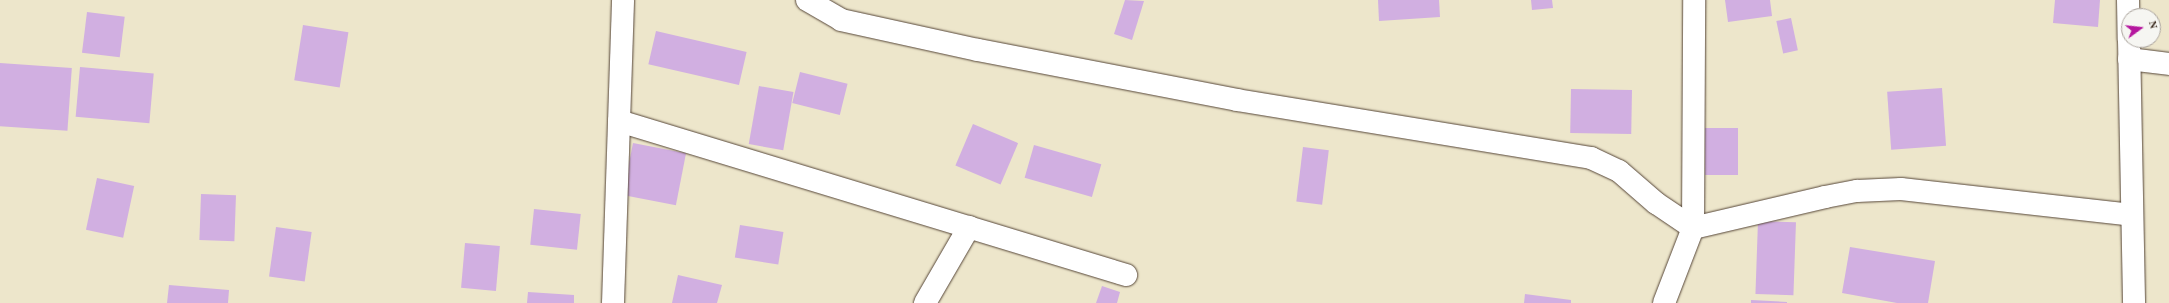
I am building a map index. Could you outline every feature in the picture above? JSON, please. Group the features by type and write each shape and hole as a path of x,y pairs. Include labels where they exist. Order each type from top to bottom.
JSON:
{"street":[{"path":"613,303 623,0"},
{"path":"807,0 841,20 978,50 1237,100 1590,158 1619,171 1656,203 1693,228 1857,191 1901,189 2132,215"},
{"path":"1664,303 1693,228 1694,0"},
{"path":"2129,48 2134,303"},
{"path":"2133,48 2169,64"},
{"path":"619,121 1126,275"},
{"path":"925,303 969,227"}],"building":[{"path":"1125,0 1144,1 1132,40 1114,34"},
{"path":"1378,0 1439,0 1440,17 1379,21"},
{"path":"1531,0 1552,0 1553,8 1532,10"},
{"path":"1725,0 1770,0 1772,16 1728,22"},
{"path":"2055,0 2100,0 2098,27 2053,23"},
{"path":"87,12 125,17 120,57 82,53"},
{"path":"1791,18 1798,50 1783,53 1776,21"},
{"path":"303,25 348,32 340,88 294,80"},
{"path":"656,31 747,52 739,85 648,64"},
{"path":"0,63 72,68 67,131 0,126"},
{"path":"80,67 154,73 149,123 76,117"},
{"path":"800,72 848,84 840,115 792,103"},
{"path":"759,86 793,92 783,150 749,144"},
{"path":"1942,88 1946,146 1891,150 1887,92"},
{"path":"1571,89 1632,90 1631,134 1570,133"},
{"path":"973,124 1018,143 1001,185 955,165"},
{"path":"1705,128 1738,128 1738,175 1705,175"},
{"path":"633,143 686,153 676,205 623,195"},
{"path":"1034,145 1101,164 1092,197 1025,178"},
{"path":"1303,147 1329,150 1322,205 1296,202"},
{"path":"97,178 134,186 123,238 86,230"},
{"path":"201,194 236,195 234,241 199,240"},
{"path":"534,209 581,214 577,250 530,245"},
{"path":"1758,221 1796,222 1793,295 1755,294"},
{"path":"740,225 783,232 778,264 735,258"},
{"path":"276,227 312,232 305,282 269,277"},
{"path":"465,243 500,246 496,291 461,288"},
{"path":"1850,247 1935,261 1928,303 1897,303 1842,293"},
{"path":"678,275 722,285 717,303 672,303"},
{"path":"169,285 229,290 228,303 167,303"},
{"path":"1102,286 1120,292 1117,303 1096,303"},
{"path":"528,292 574,295 574,303 527,303"},
{"path":"1525,294 1571,300 1571,303 1524,303"},
{"path":"1751,300 1787,302 1787,303 1751,303"}]}
